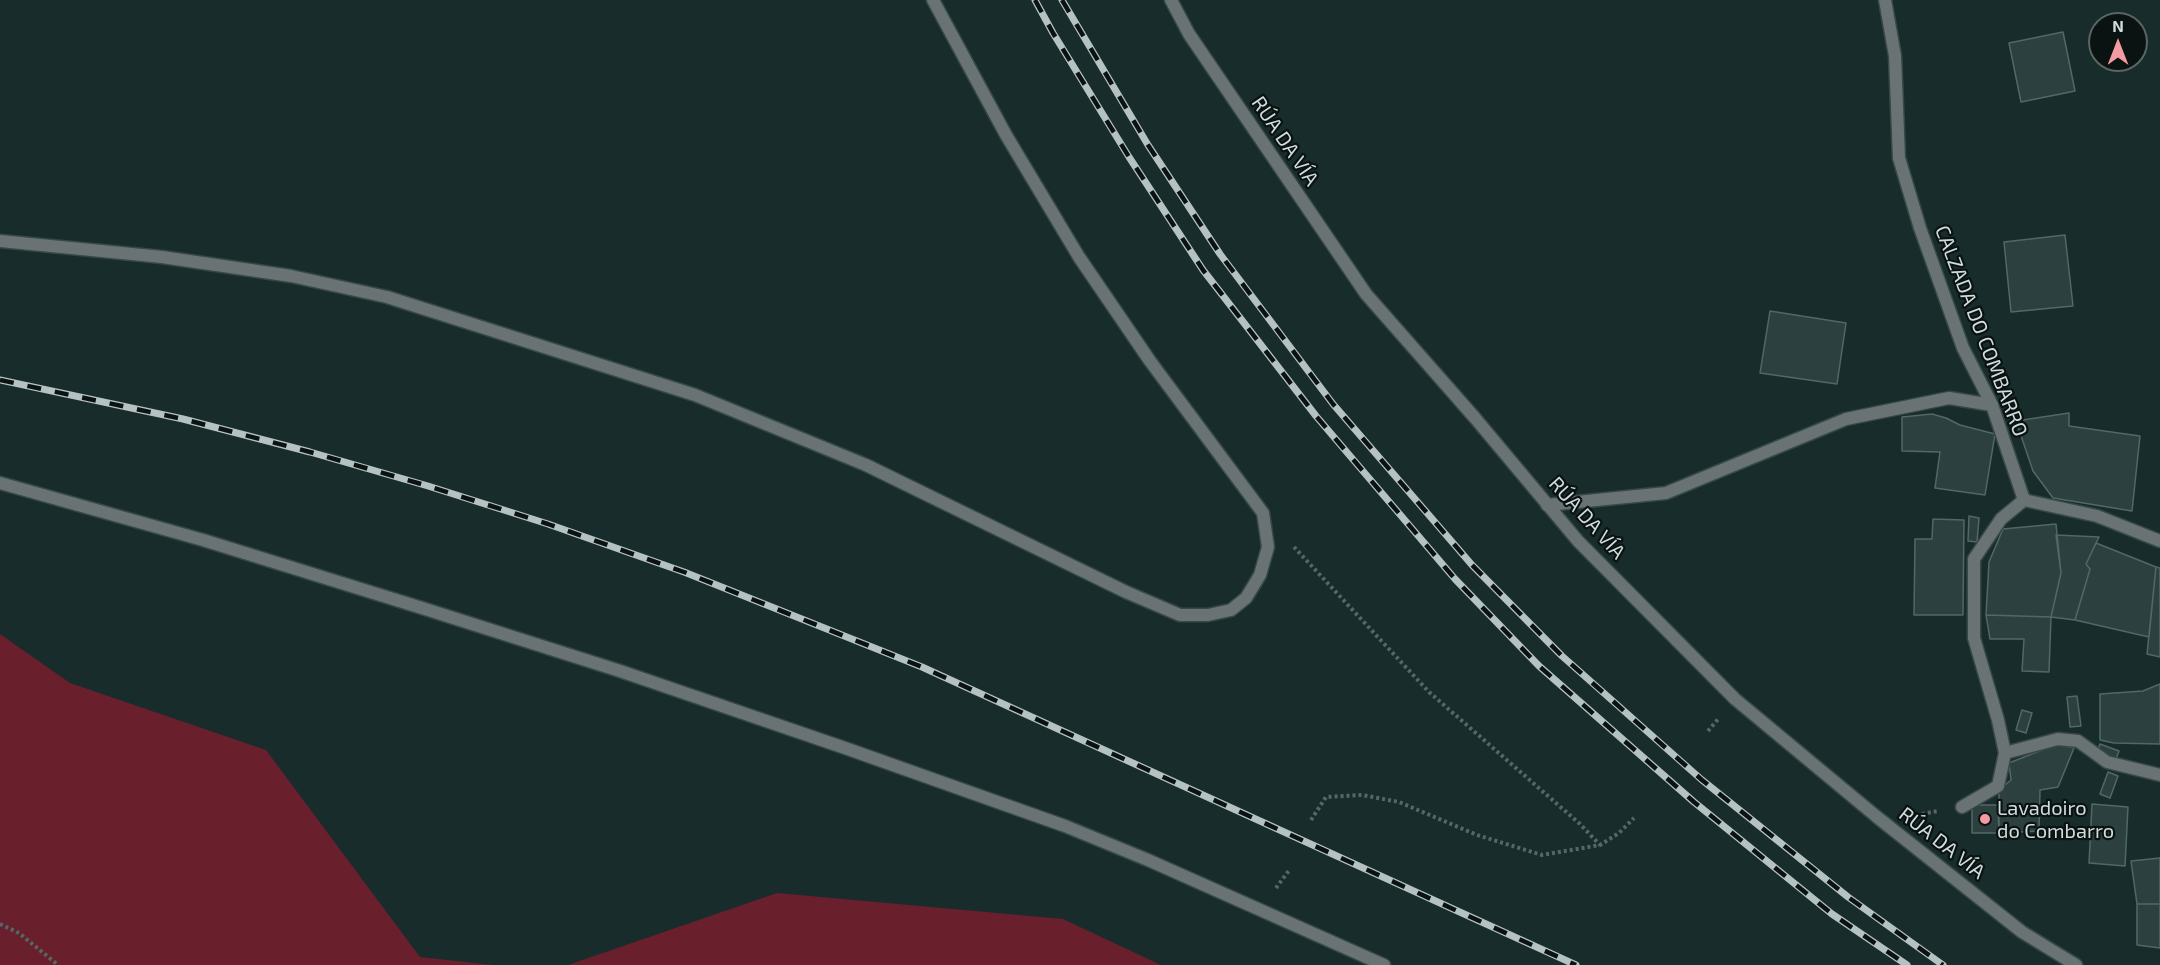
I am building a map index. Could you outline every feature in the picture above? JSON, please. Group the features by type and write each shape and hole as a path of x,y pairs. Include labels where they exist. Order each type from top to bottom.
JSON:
{"street":[{"path":"0,241 162,257 291,276 387,297 695,394 866,465 1126,592 1180,615 1208,615 1231,610 1246,598 1260,575 1268,548 1263,513 1150,361 1079,257 1006,135 933,0"},
{"name":"RÚA DA VÍA","path":"1171,0 1189,34 1366,294 1475,418 1578,541 1735,699 2022,932 2076,965"},
{"name":"CALZADA DO COMBARRO","path":"1885,0 1895,56 1899,158 1920,228 1963,348 1992,405 2024,500"},
{"path":"1547,505 1666,493 1846,419 1949,398 1992,405"},
{"path":"0,483 202,540 423,608 620,671 845,748 1065,826 1384,965"},
{"path":"1962,807 1998,786 2005,753 1998,720 1974,638 1974,559 2001,519 2024,500 2097,516 2160,541"},
{"path":"2005,753 2058,739 2078,741 2107,762 2160,775"}],"path":[{"path":"1263,513 1429,692 1600,844"},
{"path":"1311,820 1326,797 1362,795 1399,802 1477,835 1542,855 1600,844 1619,833 1634,818"},
{"path":"1878,817 1912,816 1962,807"},
{"path":"0,924 19,933 58,965"}],"shaded area":[{"path":"0,634 70,683 266,750 420,957 493,965 0,965"},
{"path":"777,893 1063,919 1161,965 568,965"}],"building":[{"path":"2063,32 2075,91 2021,102 2009,43"},
{"path":"2065,235 2073,306 2011,312 2004,242"},
{"path":"1770,311 1846,323 1837,384 1760,373"},
{"path":"2069,413 2069,426 2140,436 2132,511 2053,498 2033,471 2016,421"},
{"path":"1932,414 1960,425 1995,434 1985,495 1935,488 1940,452 1902,451 1902,417"},
{"path":"1969,516 1979,518 1977,542 1968,541"},
{"path":"1933,519 1964,520 1963,615 1914,615 1915,539 1932,539"},
{"path":"2056,524 2061,573 2051,617 1986,615 1989,562 2003,529"},
{"path":"2056,535 2099,537 2086,564 2090,569 2075,620 2051,617 2061,573"},
{"path":"2096,543 2156,567 2149,637 2075,620 2090,569 2086,564"},
{"path":"2156,567 2160,568 2160,657 2147,654"},
{"path":"1986,615 2051,617 2049,672 2022,671 2024,639 1990,639"},
{"path":"2160,684 2160,744 2114,743 2100,740 2100,694 2143,691"},
{"path":"2077,696 2081,726 2070,727 2067,697"},
{"path":"2022,710 2032,713 2026,733 2016,730"},
{"path":"2057,744 2074,748 2058,787 2040,790 2039,831 1999,833 1999,790 2011,780 2009,763"},
{"path":"2100,744 2119,751 2116,759 2097,752"},
{"path":"2108,772 2118,776 2110,798 2100,794"},
{"path":"2092,804 2128,807 2125,866 2089,863"},
{"name":"Lavadoiro do Combarro","path":"1972,805 1998,805 1999,833 1972,833"},
{"path":"2160,858 2160,904 2137,904 2131,861"},
{"path":"2137,904 2160,904 2160,948 2137,945"}],"railway":[{"path":"1035,0 1129,157 1203,270 1316,416 1455,579 1539,666 1694,802 1832,914 1907,965"},
{"path":"1062,0 1148,145 1220,254 1333,404 1472,565 1562,656 1702,780 1848,897 1943,965"},
{"path":"0,380 183,419 310,452 548,524 684,572 922,667 1576,965"}],"place":[{"name":"Lavadoiro do Combarro","path":"1985,819"}]}
